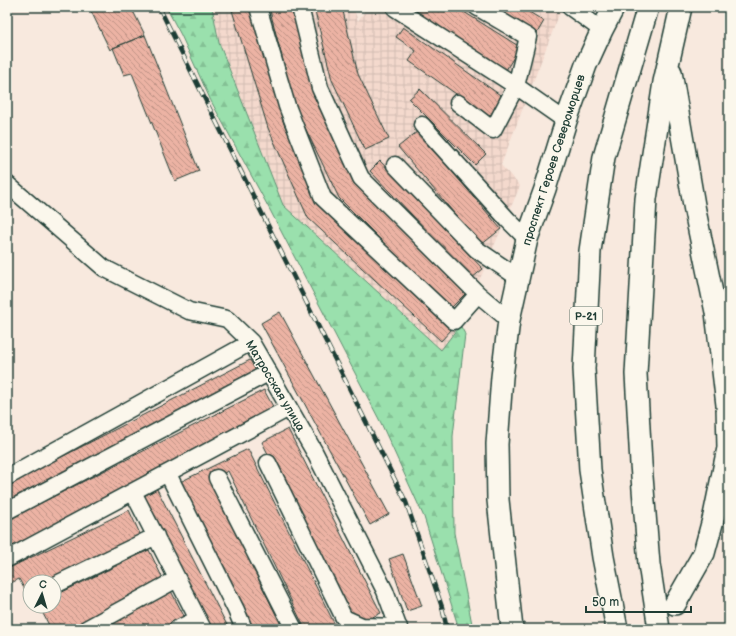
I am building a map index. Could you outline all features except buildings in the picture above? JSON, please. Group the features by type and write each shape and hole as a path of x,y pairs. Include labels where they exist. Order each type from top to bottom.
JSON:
{"main road":[{"name":"проспект Героев Североморцев","path":"512,629 498,500 497,444 502,377 509,320 527,239 545,189 566,121 586,65 614,7"},
{"name":"Р-21","path":"618,629 603,557 590,470 584,369 590,251 604,157 648,7"},
{"path":"659,629 648,556 636,374 646,199 664,82 681,7"},
{"path":"669,58 695,211 716,312 727,405 728,448 714,516 704,553 675,604"}],"lane":[{"path":"258,7 287,106 323,198 454,321 478,294"},
{"path":"300,7 320,88 361,178 478,294 509,320"},
{"path":"458,103 493,130 516,86 528,38 477,7"},
{"path":"570,7 599,37"},
{"path":"396,8 516,86 566,121"},
{"path":"422,125 527,239"},
{"path":"395,165 476,250 519,278"},
{"name":"Матросская улица","path":"7,184 104,268 189,311 227,319 251,342 314,450 385,591 399,628"},
{"path":"7,477 251,342"},
{"path":"7,511 268,373"},
{"path":"7,559 289,408"},
{"path":"268,463 344,618 362,626 399,628"},
{"path":"168,474 244,629"},
{"path":"217,478 294,629"},
{"path":"133,492 200,624 176,629"},
{"path":"62,582 156,536"},
{"path":"86,629 177,579"}],"shaded area":[{"path":"212,7 353,7 358,21 367,7 562,7 501,165 520,186 460,325 441,350 283,205 219,43"}],"green space":[{"path":"166,7 212,7 219,43 283,205 441,350 460,325 465,334 453,436 454,533 473,629 459,629 424,517 381,423 270,210 211,101 181,35"}],"railway":[{"path":"159,7 406,502 442,607 447,629"}]}
